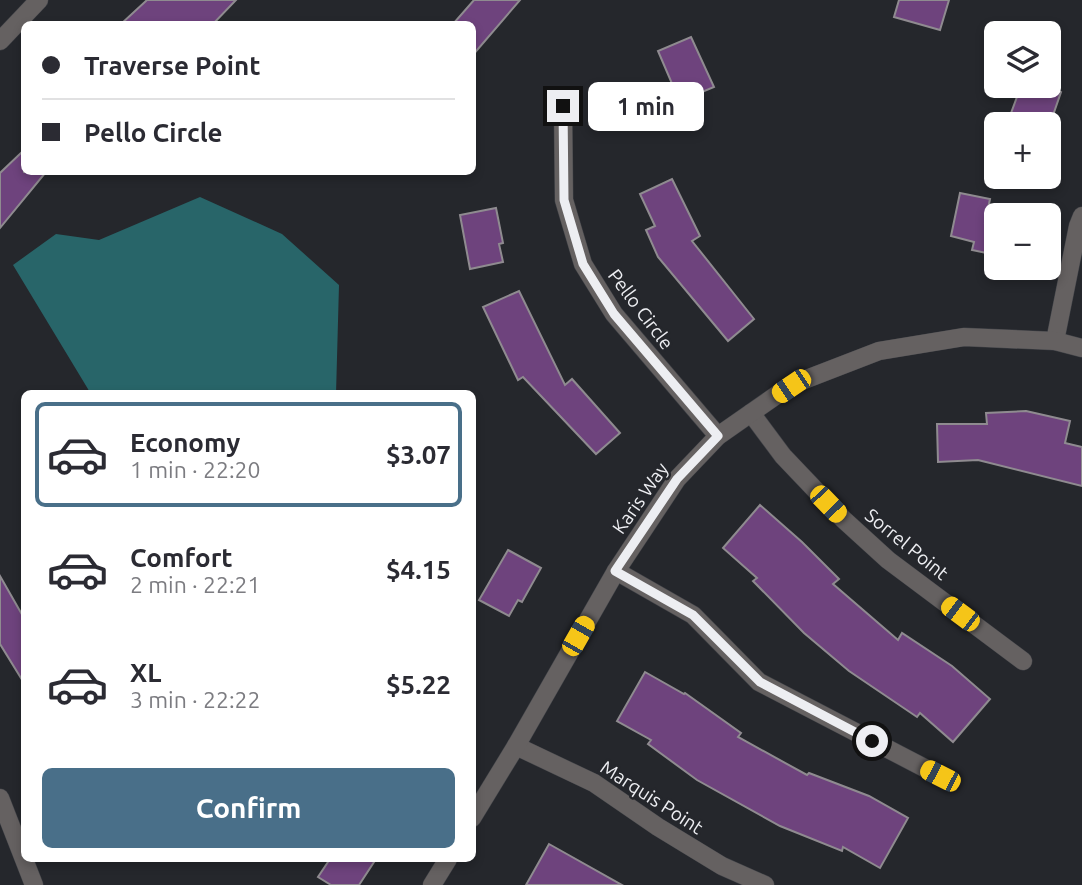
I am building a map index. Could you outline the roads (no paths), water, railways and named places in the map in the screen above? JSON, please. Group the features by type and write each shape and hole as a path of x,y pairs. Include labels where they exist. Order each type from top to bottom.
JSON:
{"street":[{"path":"0,41 39,0"},
{"name":"Pello Circle","path":"563,106 564,200 583,264 614,314 718,436"},
{"path":"1055,341 1082,216"},
{"name":"Karis Way","path":"476,811 615,571 677,479 718,436 791,386 879,351 964,337 1055,341 1082,348"},
{"name":"Sorrel Point","path":"751,413 783,456 878,552 1023,661"},
{"path":"615,571 693,615 760,682 940,776"},
{"name":"Marquis Point","path":"516,746 594,783 658,828 722,866 765,885"},
{"path":"0,798 21,852"},
{"path":"25,862 34,885"},
{"path":"432,885 445,862"}],"water":[{"path":"200,197 282,234 339,285 336,390 89,390 13,265 56,234 99,240"}]}
